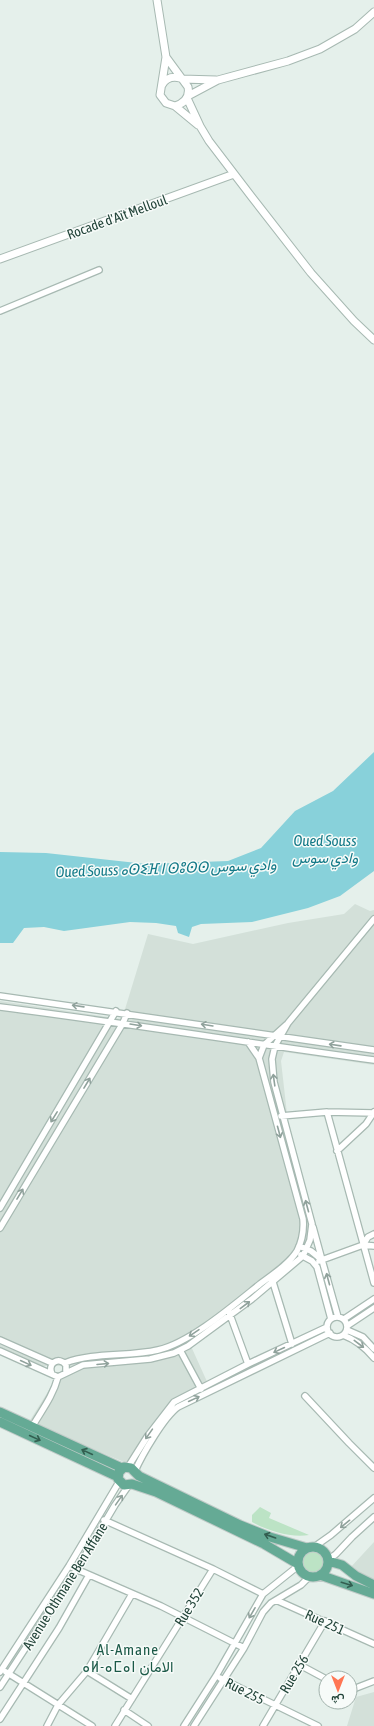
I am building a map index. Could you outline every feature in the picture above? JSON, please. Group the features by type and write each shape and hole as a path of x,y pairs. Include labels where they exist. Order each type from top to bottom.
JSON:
{"main road":[{"path":"0,1412 126,1473 270,1537 324,1552 328,1560 326,1569 320,1575"},
{"path":"0,1422 126,1473 136,1479 131,1485"},
{"path":"126,1473 124,1485 131,1485 170,1499 264,1544 298,1565 302,1573 309,1577 320,1575 374,1594"},
{"path":"298,1565 300,1554 310,1548"},
{"path":"328,1560 342,1565 356,1576 374,1585"}],"street":[{"path":"157,0 166,57 160,90 162,99 166,103 175,106 200,126"},
{"path":"187,97 218,80 288,60 320,49 355,29 374,12"},
{"path":"166,57 188,87 187,97 184,102 175,106"},
{"path":"162,85 168,79 176,77 181,79 218,80"},
{"path":"187,97 200,126 234,174 311,273 354,321 374,340"},
{"name":"Rocade d'Aït Melloul","path":"0,259 234,174"},
{"path":"0,311 100,270"},
{"path":"344,1319 338,1316 312,1224 274,1082 272,1059 275,1046 288,1024 374,919"},
{"path":"0,996 116,1011 273,1036 374,1050"},
{"path":"0,1007 110,1021 264,1045 374,1060"},
{"path":"9,1213 0,1209 3,1202 116,1011"},
{"path":"0,1228 123,1023 127,1013"},
{"path":"259,1058 264,1045 288,1024"},
{"path":"32,1427 55,1388 55,1376 50,1370 52,1363 58,1360 65,1363 76,1359 159,1350 187,1337 228,1309 270,1276 296,1252 304,1229 303,1219 259,1058 248,1042"},
{"path":"276,1117 282,1115 326,1112 374,1113"},
{"path":"326,1112 374,1283"},
{"path":"337,1151 366,1124 374,1113"},
{"path":"3,1202 12,1207"},
{"path":"0,1351 55,1376 66,1373 83,1365 150,1360 180,1350 231,1315 303,1256 307,1250 312,1224"},
{"path":"363,1245 368,1237 374,1234"},
{"path":"314,1263 363,1245 374,1246"},
{"path":"299,1246 322,1260"},
{"path":"296,1252 314,1263 318,1271 331,1319"},
{"path":"270,1276 292,1344"},
{"path":"344,1319 374,1299"},
{"path":"327,1327 330,1333 335,1336 346,1330 374,1308"},
{"path":"228,1309 248,1364"},
{"path":"126,1473 171,1405 248,1364 327,1327 331,1319 338,1316"},
{"path":"344,1319 346,1330 354,1340 367,1349 374,1358"},
{"path":"346,1330 363,1337 374,1349"},
{"path":"126,1473 141,1458 172,1411 330,1333"},
{"path":"0,1340 52,1363"},
{"path":"180,1350 200,1389"},
{"path":"65,1363 67,1368 66,1373"},
{"path":"306,1396 374,1468"},
{"name":"Avenue Othmane Ben Affane","path":"1,1671 69,1566 126,1473"},
{"name":"Avenue Othmane Ben Affane","path":"0,1687 77,1570 106,1521 131,1485"},
{"path":"310,1548 343,1526 374,1498"},
{"path":"98,1517 213,1569 263,1594"},
{"path":"328,1560 374,1517"},
{"path":"184,1726 216,1676 263,1594 298,1565"},
{"path":"69,1566 161,1606 244,1648"},
{"name":"Rue 352","path":"115,1726 151,1666 213,1569"},
{"path":"0,1720 59,1628 89,1574"},
{"path":"194,1726 244,1648 263,1612 276,1600 300,1585 309,1577"},
{"path":"47,1726 58,1705 87,1671 132,1594"},
{"name":"Rue 251","path":"276,1600 374,1644"},
{"name":"Rue 256","path":"263,1726 325,1622"},
{"path":"300,1665 318,1675"},
{"path":"1,1671 24,1683 92,1726"},
{"path":"87,1671 132,1699"},
{"name":"Rue 255","path":"216,1676 318,1726"},
{"path":"358,1686 374,1681"},
{"path":"124,1710 148,1726"}],"shaded area":[{"path":"355,904 370,911 374,910 374,1065 284,1052 281,1061 290,1140 310,1223 306,1251 190,1344 209,1386 173,1404 131,1461 124,1462 29,1422 64,1366 42,1366 0,1347 0,1001 122,1019 148,934 193,944 288,923 344,914"},
{"path":"374,1542 374,1581 350,1568"},
{"path":"374,1692 374,1726 347,1726 352,1710 358,1710 358,1696"}],"green space":[{"path":"260,1507 271,1513 269,1518 309,1535 287,1535 252,1522 252,1515"},
{"path":"313,1551 321,1554 324,1562 321,1570 313,1573 305,1570 302,1562 305,1554"}],"water":[{"name":"Oued Souss وادي سوس","path":"374,752 374,871 340,896 308,908 252,922 201,924 192,927 189,937 178,933 176,926 156,923 130,922 64,931 44,927 24,928 13,943 0,943 0,852 46,853 146,864 228,861 261,848 295,811 333,791"}],"district":[{"name":"Al-Amane ⴰⵍ-ⴰⵎⴰⵏ الامان","path":"128,1658"}],"water label":[{"name":"Oued Souss ⴰⵙⵉⴼ ⵏ ⵙⵓⵙⵙ وادي سوس","path":"166,868"}]}
